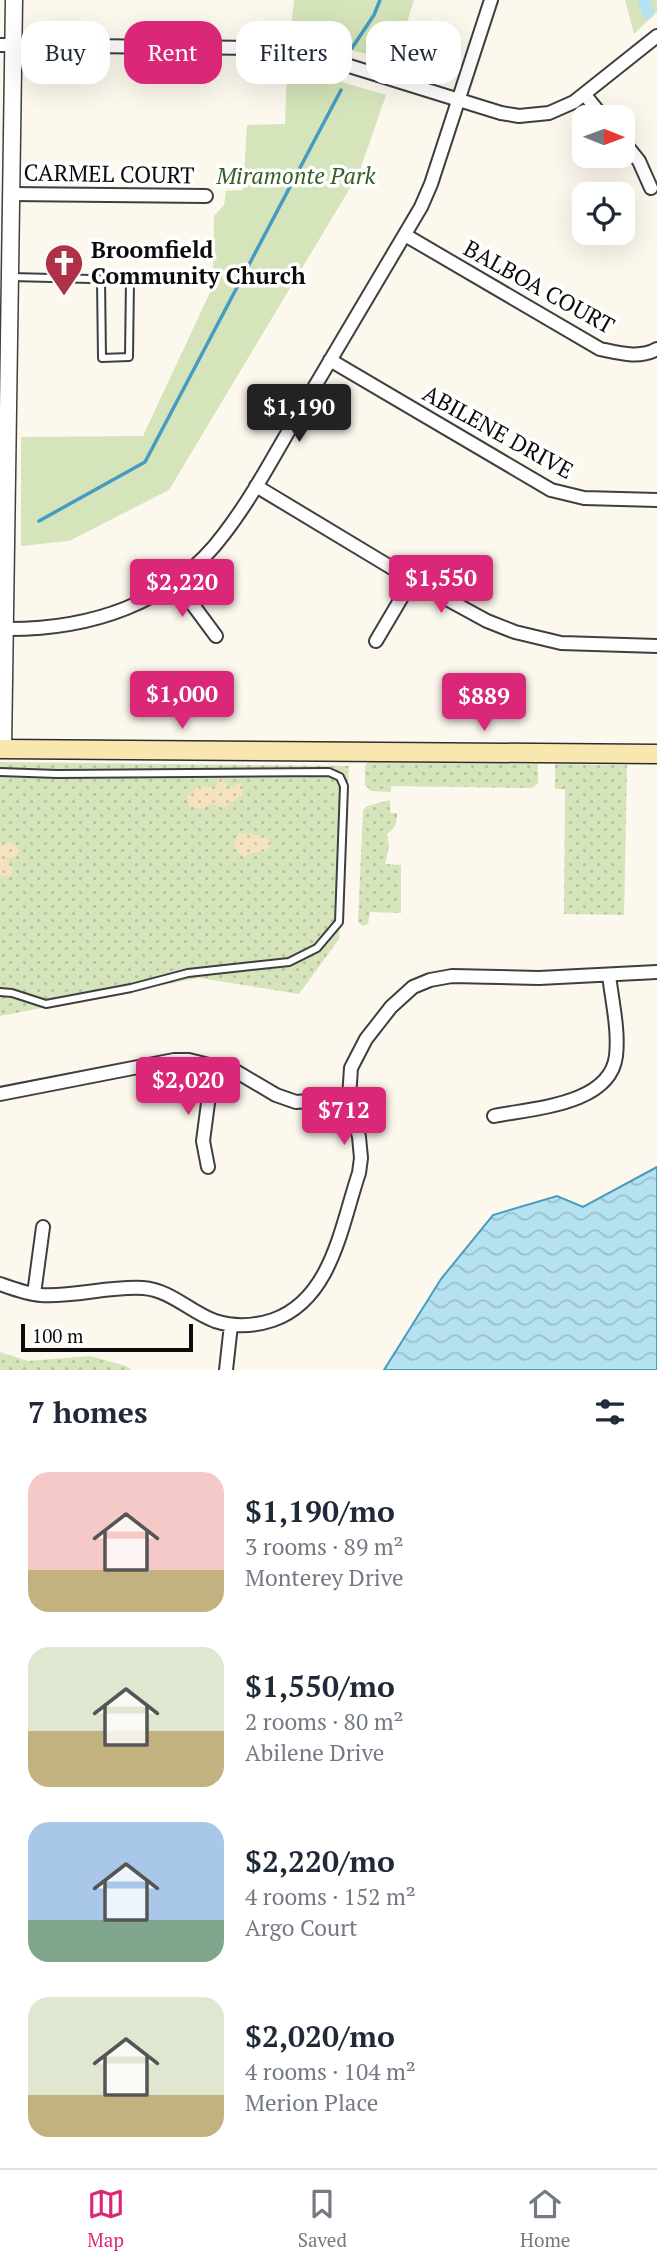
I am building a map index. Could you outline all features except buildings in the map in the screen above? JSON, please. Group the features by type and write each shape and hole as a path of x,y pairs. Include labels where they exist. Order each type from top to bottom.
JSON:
{"main road":[{"path":"1,749 657,754"}],"street":[{"path":"1,749 10,277 5,193 6,45 14,0"},
{"path":"4,629 50,627 101,618 152,597 176,582 208,554 223,536 256,486 405,234 431,184 491,0"},
{"path":"6,45 283,50 343,63 511,116 533,116 563,108 584,95 657,36"},
{"path":"584,95 593,105"},
{"path":"635,157 644,169 650,188"},
{"name":"CARMEL COURT","path":"5,193 206,196"},
{"name":"BALBOA COURT","path":"405,234 600,349 635,354 647,354 657,349"},
{"name":"ABILENE DRIVE","path":"330,360 551,489 584,498 657,500"},
{"path":"256,486 412,580 487,621 537,638 578,645 657,646"},
{"path":"376,641 412,580"},
{"path":"176,582 216,636"},
{"path":"0,1284 34,1294 149,1289 174,1297 214,1321 231,1325 254,1325 284,1315 305,1301 323,1279 360,1166 359,1137 349,1098 351,1068 357,1052 391,1007 413,987 430,980 452,976 539,978 657,972"},
{"path":"494,1116 584,1096 604,1082 616,1056 609,975"},
{"path":"0,1094 174,1060 189,1060 248,1077 276,1095 296,1102 349,1098"},
{"path":"208,1167 203,1141 213,1065"},
{"path":"34,1294 43,1227"},
{"path":"226,1370 231,1325"}],"lane":[{"path":"10,277 130,280 130,357 102,358 101,280"},
{"path":"0,772 57,775 329,772 340,778 344,786 339,922 317,948 289,962 188,973 131,988 46,1003 0,992"}],"green space":[{"path":"294,0 414,0 407,21 366,21 366,54 352,51 352,21 292,21"},
{"path":"625,0 657,0 657,12 634,34"},
{"name":"Miramonte Park","path":"286,84 348,84 386,95 359,173 169,490 69,541 21,546 21,437 143,436 213,286 214,216 224,205 226,191 243,190 247,125 285,124"},
{"path":"0,762 349,766 339,939 299,994 199,978 0,1016"},
{"path":"368,762 538,764 538,783 532,788 391,786 391,792 371,791 365,785 365,766"},
{"path":"555,764 627,765 624,915 564,914 565,789 555,789"},
{"path":"390,800 390,813 397,813 397,820 387,834 389,846 385,864 401,865 401,913 370,912 368,924 363,926 358,922 363,810 367,806"},
{"path":"0,1352 28,1361 90,1356 132,1370 0,1370"}],"sand":[{"path":"217,778 226,783 229,789 238,783 242,785 242,795 225,808 211,804 201,809 190,806 186,796 198,786 214,787 218,783"},
{"path":"240,833 262,837 272,845 264,852 243,857 236,849 234,841"},
{"path":"0,843 13,843 20,851 15,857 6,859 13,869 11,876 0,876"}],"water":[{"path":"657,1167 657,1370 384,1370 441,1279 493,1215 557,1196 583,1207"}],"waterway":[{"path":"352,48 374,15 380,0"},
{"path":"644,0 648,13"},
{"path":"39,521 145,462 341,90"}],"place":[{"name":"Broomfield Community Church","path":"64,297"}]}
